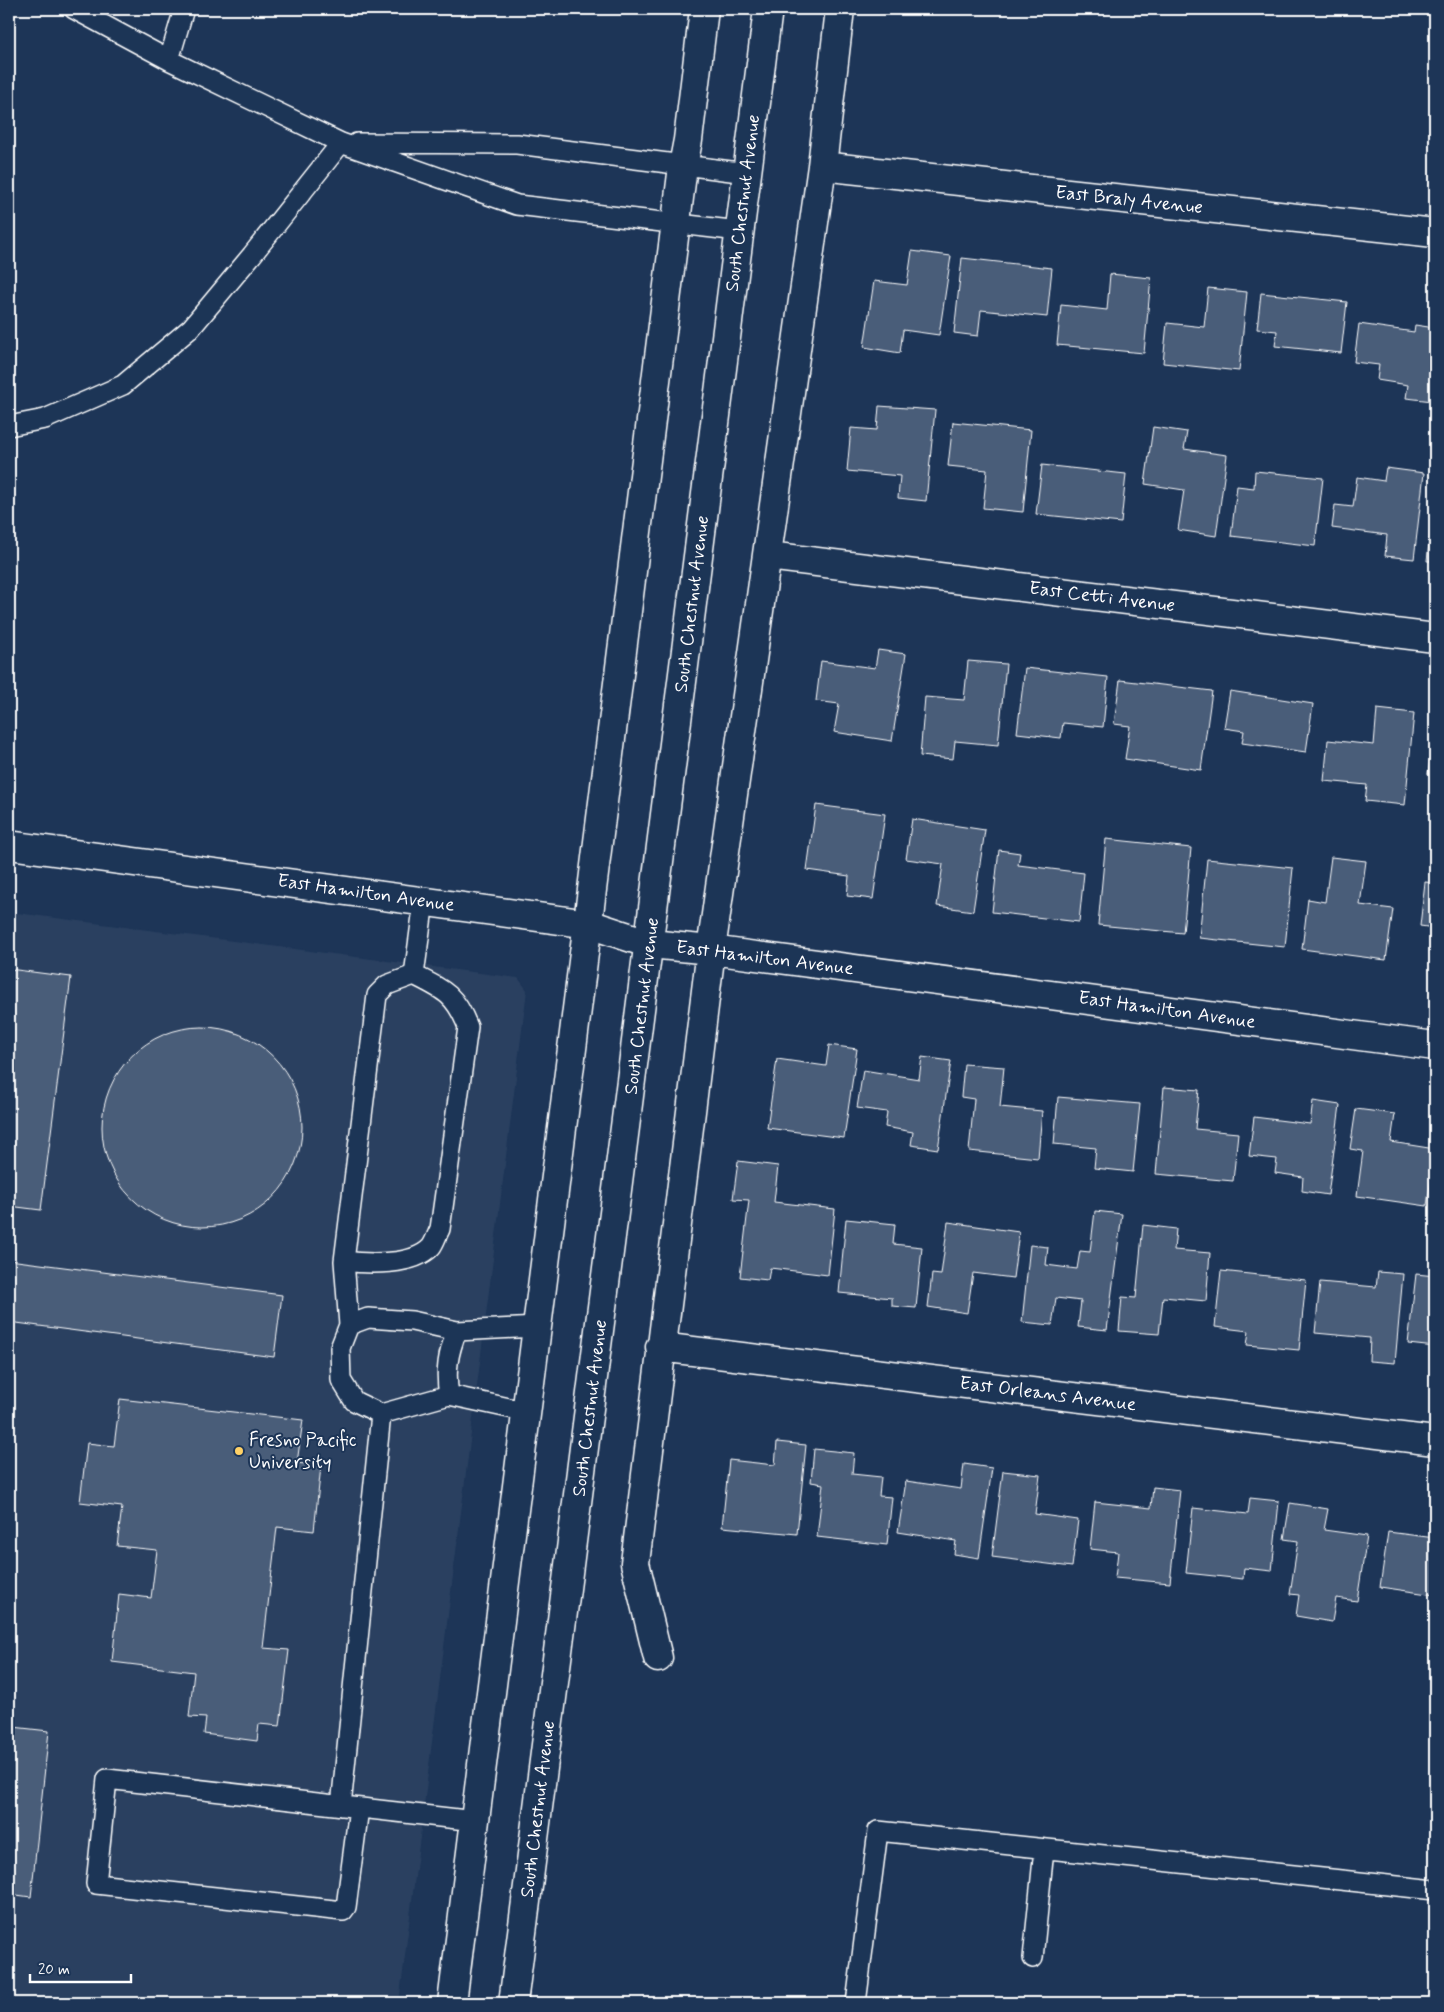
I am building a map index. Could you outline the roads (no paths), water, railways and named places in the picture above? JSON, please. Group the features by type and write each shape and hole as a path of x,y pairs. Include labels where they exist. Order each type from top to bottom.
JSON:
{"street":[{"path":"452,2003 704,9"},
{"name":"South Chestnut Avenue","path":"513,2003 650,944 768,9"},
{"path":"658,1658 634,1563 711,950 822,166 840,9"},
{"name":"East Braly Avenue","path":"822,166 1435,233"},
{"name":"East Cetti Avenue","path":"768,556 1435,638"},
{"name":"East Hamilton Avenue","path":"9,845 589,924 650,944 711,950 1435,1046"},
{"name":"East Orleans Avenue","path":"660,1347 1435,1442"}],"lane":[{"path":"74,9 169,60 341,143 518,205 739,231"},
{"path":"169,60 184,9"},
{"path":"341,143 517,144 747,173"},
{"path":"9,426 45,419 123,385 191,328 341,143"},
{"path":"414,975 424,901"},
{"path":"344,1261 376,1263 414,1258 432,1246 440,1229 468,1026 461,1008 445,991 414,975 387,985 377,995 344,1261 349,1325 340,1348 341,1380 354,1401 381,1414 449,1395 528,1412"},
{"path":"349,1325 368,1318 412,1321 456,1331 538,1327"},
{"path":"449,1395 446,1377 448,1352 456,1331"},
{"path":"381,1414 350,1807 346,1907 343,1911 96,1884 107,1779 350,1807 476,1821"},
{"path":"856,2003 878,1831 1435,1890"},
{"path":"1033,1958 1044,1849"}],"place":[{"name":"Fresno Pacific University","path":"239,1451"}]}
